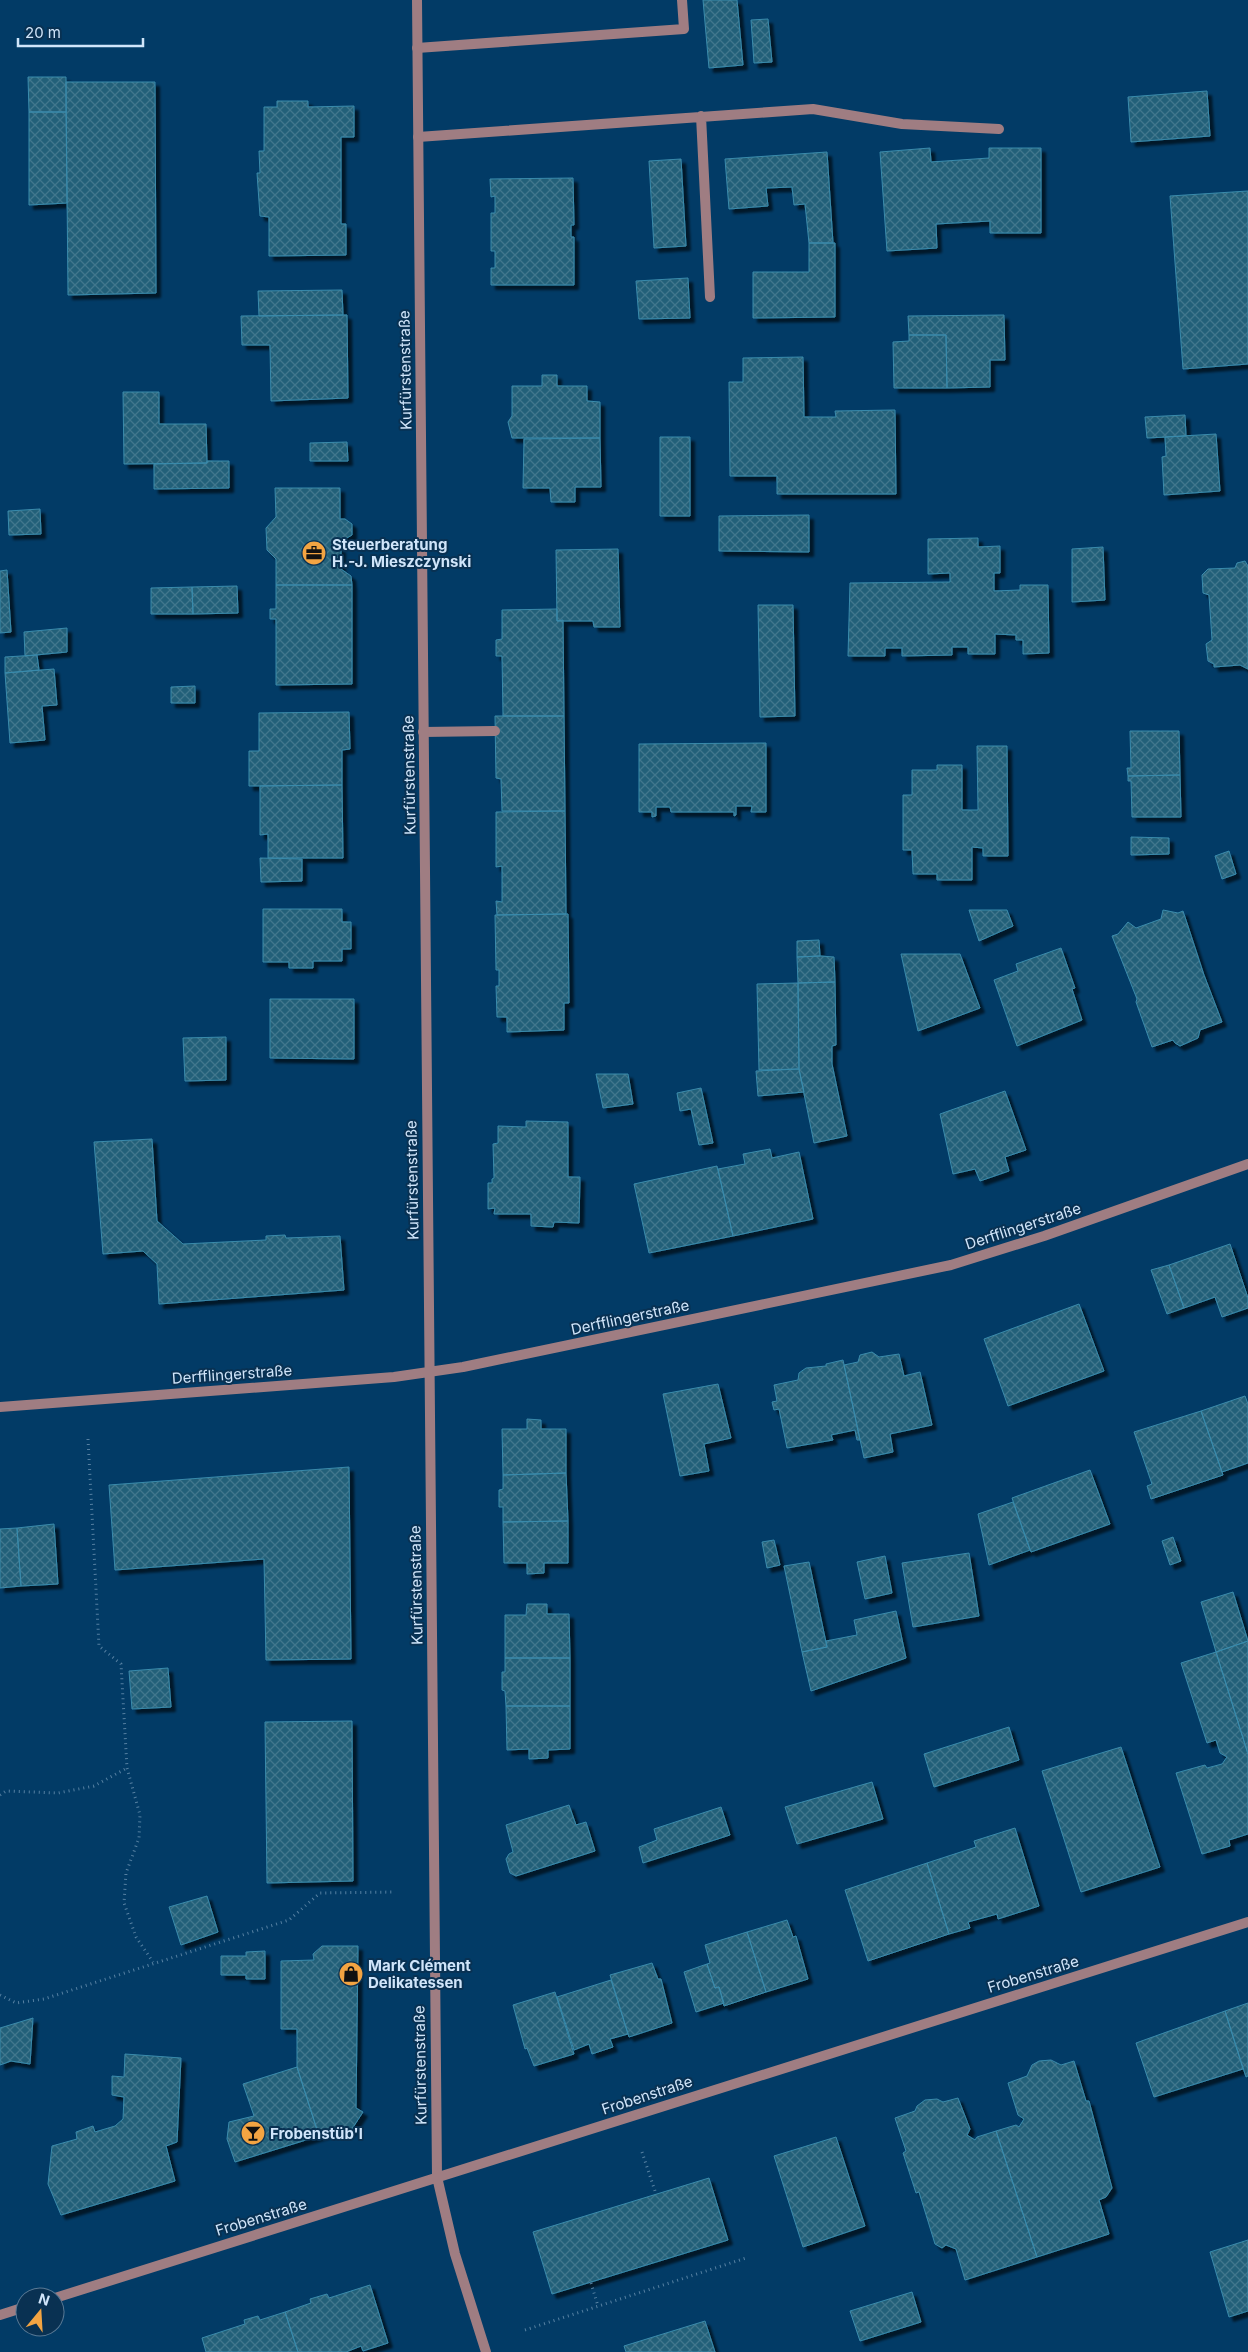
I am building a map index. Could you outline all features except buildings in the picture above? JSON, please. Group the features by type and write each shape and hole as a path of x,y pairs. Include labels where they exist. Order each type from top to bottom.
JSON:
{"street":[{"name":"Kurfürstenstraße","path":"417,0 436,2177 455,2254 486,2352"},
{"path":"417,48 684,29 682,0"},
{"path":"418,137 813,109 902,124 999,129"},
{"path":"701,116 710,297"},
{"path":"424,732 495,730"},
{"name":"Derfflingerstraße","path":"0,1408 394,1377 473,1365 951,1265 1044,1236 1248,1164"},
{"name":"Frobenstraße","path":"65,2295 1248,1922"},
{"path":"0,2315 15,2310"}],"path":[{"path":"88,1438 99,1646 121,1664 127,1768 140,1815 139,1838 126,1873 124,1903 136,1936 152,1962"},
{"path":"0,1795 6,1791 58,1793 94,1786 127,1768"},
{"path":"0,1995 16,2003 44,1999 152,1962 289,1920 320,1893 395,1892"},
{"path":"642,2152 656,2194"},
{"path":"525,2330 746,2258"},
{"path":"591,2283 598,2306"}],"place":[{"name":"Steuerberatung H.-J. Mieszczynski","path":"314,553"},
{"name":"Mark Clément Delikatessen","path":"351,1974"},
{"name":"Frobenstüb'l","path":"253,2133"}]}
